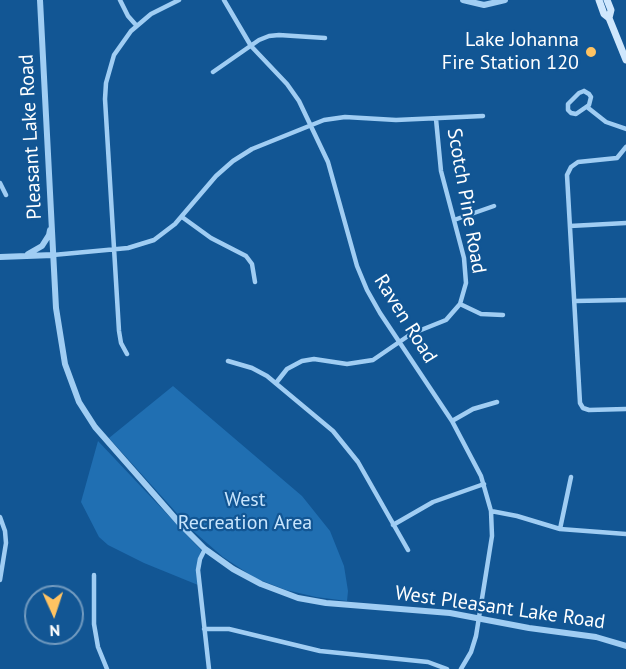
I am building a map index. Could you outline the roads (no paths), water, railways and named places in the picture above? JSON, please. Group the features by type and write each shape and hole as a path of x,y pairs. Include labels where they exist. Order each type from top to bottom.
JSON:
{"main road":[{"path":"599,0 626,60"},
{"path":"607,0 611,10 609,18"}],"street":[{"name":"Pleasant Lake Road","path":"40,0 54,273"},
{"path":"120,0 136,26"},
{"path":"127,354 118,331 105,93 114,55 125,38 151,14 179,0"},
{"name":"Raven Road","path":"224,0 251,46 293,92 312,126 330,168 362,278 373,302 452,421 477,465 484,484 491,512 492,536 480,619 471,652 461,669"},
{"path":"463,0 471,4 484,5 505,0"},
{"path":"213,72 264,38 274,35 325,38"},
{"path":"584,91 591,98 587,107 576,114 568,110 572,99 584,91"},
{"path":"587,107 606,122 626,129"},
{"path":"436,119 483,116"},
{"name":"Scotch Pine Road","path":"53,255 115,250 154,240 169,230 216,176 233,161 259,146 324,120 338,118 436,119 441,171 463,250 466,276 465,290 460,304"},
{"path":"626,147 617,158 578,162 571,167 567,175 580,402 583,408 589,410 626,409"},
{"path":"0,183 6,195"},
{"path":"454,220 494,206"},
{"path":"182,217 211,238 246,256 252,264 255,282"},
{"path":"21,256 32,253 42,246 49,235 52,223"},
{"path":"570,226 626,223"},
{"path":"0,257 53,255"},
{"name":"West Pleasant Lake Road","path":"54,273 61,343 69,378 79,402 102,435 182,526 205,549 232,569 254,581 298,598 334,604 434,610 529,628 596,637 626,646"},
{"path":"576,302 626,300"},
{"path":"276,383 287,369 302,361 314,359 347,364 364,362 380,356 418,331 446,320 460,304 481,315 503,315"},
{"path":"228,361 252,368 276,383 324,421 358,462 408,550"},
{"path":"452,421 473,409 497,402"},
{"path":"560,529 571,477"},
{"path":"393,525 440,499 484,484"},
{"path":"491,512 517,516 560,529 626,534"},
{"path":"0,518 5,531 6,543 0,580"},
{"path":"205,549 198,570 209,669"},
{"path":"94,575 94,624 98,648 107,669"},
{"path":"204,629 229,629 320,651 428,662 447,669"}],"place":[{"name":"Lake Johanna Fire Station 120","path":"591,52"}],"park label":[{"name":"West Recreation Area","path":"245,512"}]}
